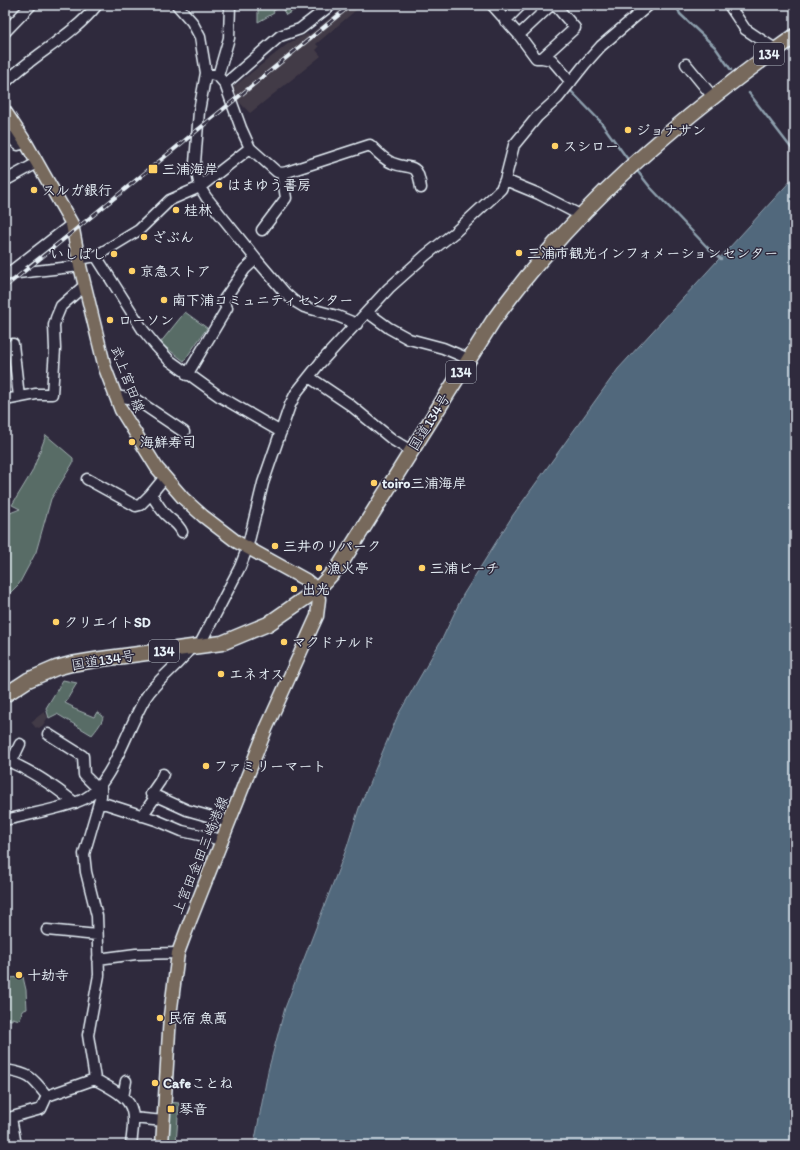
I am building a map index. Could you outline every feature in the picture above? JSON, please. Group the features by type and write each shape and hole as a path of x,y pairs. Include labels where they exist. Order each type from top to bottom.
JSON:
{"highway":[{"name":"国道134号","path":"5,695 34,678 56,668 71,664 222,643 268,624 317,590 340,565 469,359 512,296 580,215 636,160 713,97 795,36"}],"main road":[{"name":"武上宮田線","path":"5,111 26,142 72,224 79,263 105,368 121,410 157,468 183,498 220,530 247,549 306,580 317,590"},
{"name":"上宮田金田三崎港線","path":"162,1145 171,1004 178,953 278,701 317,616 319,599 317,590"}],"street":[{"path":"5,32 31,5"},
{"path":"177,5 192,22 200,37 206,73 199,111 195,164 200,187 206,197 256,259 285,293 294,301 304,306 357,324"},
{"path":"230,5 229,38 222,80 250,148 277,172 282,173 370,145 391,163 411,167 415,170 419,175 421,188"},
{"path":"222,80 280,36 300,29 331,5"},
{"path":"492,5 519,35 536,58 552,60 571,82"},
{"path":"505,20 521,5"},
{"path":"519,35 551,5"},
{"path":"542,58 575,28 555,5"},
{"path":"5,820 75,803 89,797 99,787 109,773 134,718 146,696 158,682 195,647 240,567 247,549 263,483 290,405 296,393 389,288 426,255 454,233 501,189 505,180 514,145 537,117 558,98 601,46 649,5"},
{"path":"729,5 745,29 775,50"},
{"path":"5,83 77,27 92,7"},
{"path":"686,64 713,97"},
{"path":"206,73 222,80"},
{"path":"5,132 18,146 26,142"},
{"path":"6,275 79,263 96,256 139,230 170,200 200,187 250,148"},
{"path":"5,179 8,179 37,163"},
{"path":"262,230 286,198 282,173"},
{"path":"505,180 539,194 580,215"},
{"path":"6,275 72,224"},
{"path":"96,256 143,330 169,360 187,375 219,396 281,432"},
{"path":"187,375 227,308 223,301 245,269 256,259"},
{"path":"5,400 36,394 52,394 55,349 54,325 56,318 60,306 85,285"},
{"path":"367,312 389,328 409,339 443,348 469,359"},
{"path":"13,344 19,397"},
{"path":"309,377 349,404 392,440 411,451"},
{"path":"115,396 135,398 184,432"},
{"path":"87,479 136,506 140,505 151,494 165,477"},
{"path":"151,494 167,516 180,527 182,532"},
{"path":"52,740 74,754 83,756 84,775 99,787 102,794 84,854 86,872 97,916 98,959 98,983 88,1034 95,1079 123,1097 130,1104 133,1118 131,1145"},
{"path":"20,744 8,762 21,766 55,786 75,803"},
{"path":"163,774 151,794 187,810 229,822"},
{"path":"142,816 156,796"},
{"path":"100,802 182,830 222,840"},
{"path":"53,928 97,935"},
{"path":"98,959 136,954 178,953"},
{"path":"5,1070 22,1073 32,1078 47,1096"},
{"path":"16,1145 8,1118 41,1110 47,1096 95,1079"},
{"path":"123,1097 126,1081"},
{"path":"133,1118 164,1121"}],"shaded area":[{"path":"346,5 362,5 316,44 319,47 316,50 321,56 250,113 228,91 289,43 307,34 309,35"},
{"path":"44,712 48,717 43,725 36,728 31,722"}],"green space":[{"path":"258,5 280,5 278,6 279,8 273,11 274,13 258,22"},
{"path":"280,5 303,5 286,15"},
{"path":"185,312 207,328 184,361 160,343"},
{"path":"46,435 73,458 73,463 51,499 36,552 19,584 5,598 5,515 20,509 12,505 32,472"},
{"path":"63,680 77,683 65,703 73,707 72,708 94,717 97,712 103,716 101,723 92,735 57,714 49,718 46,708"},
{"path":"23,977 26,990 27,1009 22,1011 20,1020 12,1018 12,1020 5,1019 5,982 7,982 7,978"},
{"path":"169,1102 179,1103 176,1145 166,1145"}],"water":[{"path":"795,176 795,1145 254,1145 268,1071 285,1008 347,847 359,808 398,715 443,637 463,595 513,515 618,369"}],"waterway":[{"path":"676,5 680,14 715,47 731,70"},
{"path":"571,91 600,121 629,161"},
{"path":"749,93 795,153"},
{"path":"635,168 650,187 708,248 721,259"}],"railway":[{"path":"5,287 351,5"}],"place":[{"name":"ジョナサン","path":"628,130"},
{"name":"スシロー","path":"555,146"},
{"name":"三浦海岸","path":"153,169"},
{"name":"はまゆう書房","path":"219,185"},
{"name":"スルガ銀行","path":"34,190"},
{"name":"桂林","path":"176,210"},
{"name":"ざぶん","path":"144,237"},
{"name":"三浦市観光インフォメーションセンター","path":"519,253"},
{"name":"いしばし","path":"114,254"},
{"name":"京急ストア","path":"132,271"},
{"name":"南下浦コミュニティセンター","path":"164,300"},
{"name":"ローソン","path":"110,320"},
{"name":"海鮮寿司","path":"132,442"},
{"name":"toiro三浦海岸","path":"374,483"},
{"name":"三井のリパーク","path":"275,546"},
{"name":"漁火亭","path":"319,568"},
{"name":"三浦ビーチ","path":"422,568"},
{"name":"出光","path":"294,589"},
{"name":"クリエイトSD","path":"56,622"},
{"name":"マクドナルド","path":"284,642"},
{"name":"エネオス","path":"221,674"},
{"name":"ファミリーマート","path":"206,766"},
{"name":"十劫寺","path":"19,975"},
{"name":"民宿 魚萬","path":"160,1018"},
{"name":"Cafeことね","path":"155,1083"},
{"name":"琴音","path":"171,1109"}]}
